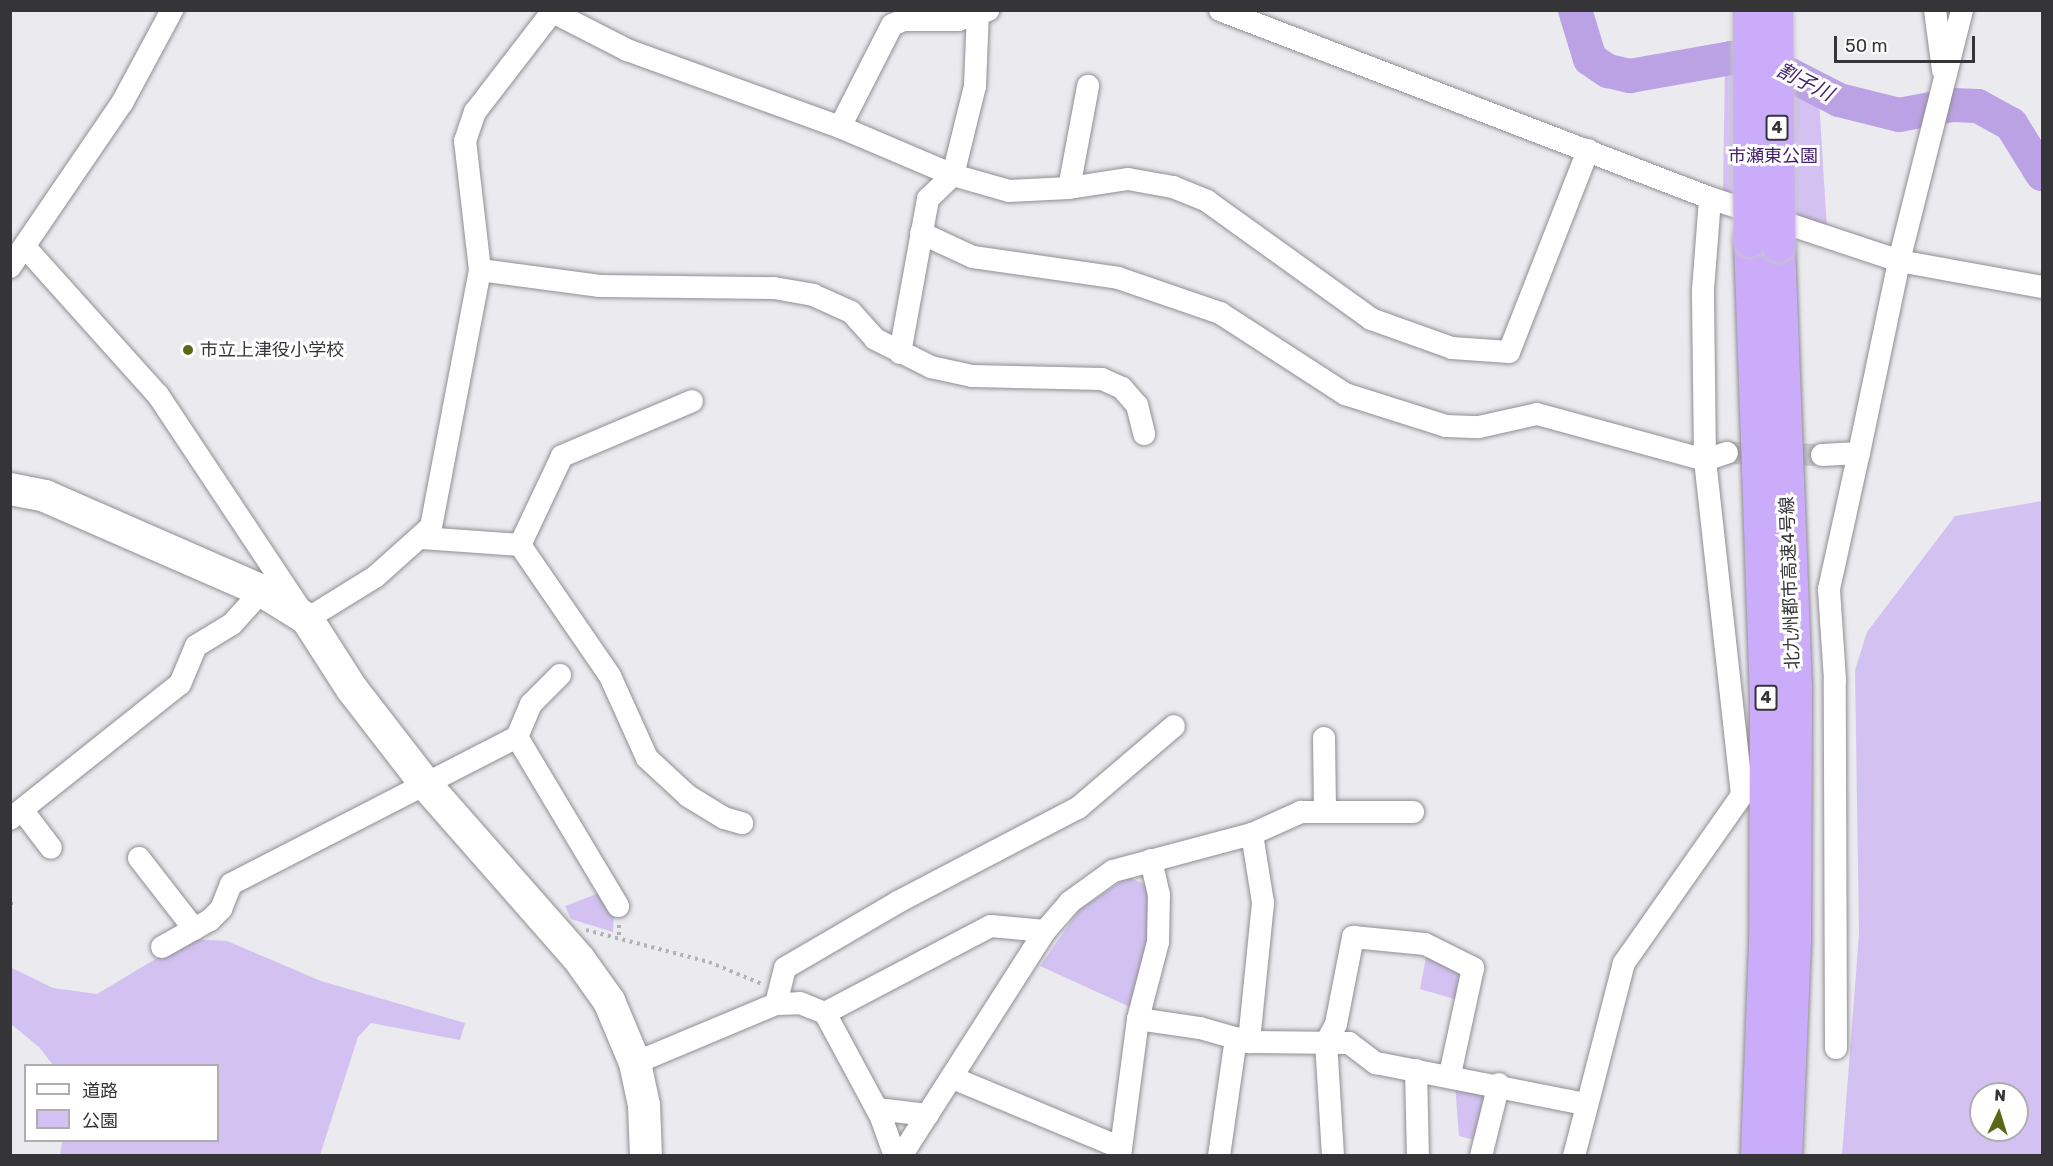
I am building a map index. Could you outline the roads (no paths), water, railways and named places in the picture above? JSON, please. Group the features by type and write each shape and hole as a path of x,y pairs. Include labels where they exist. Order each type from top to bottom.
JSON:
{"highway":[{"name":"北九州都市高速4号線","path":"1749,10 1795,686 1794,942 1785,1155"},
{"name":"北九州都市高速4号線","path":"1757,1155 1765,944 1764,242 1776,10"}],"street":[{"path":"10,267 122,103 172,10"},
{"path":"1220,10 1710,198 1899,261 2043,287"},
{"path":"1935,10 1944,84"},
{"path":"1836,1048 1835,680 1829,589 1899,261 1962,10"},
{"path":"840,127 892,25 904,20 958,20 981,12 975,86 953,175 928,199 900,353"},
{"path":"307,619 375,577 422,538 431,527 480,270 465,141 475,112 562,14 685,72 840,127 953,175 1009,191 1069,188 1128,179 1173,187 1207,201 1371,319 1452,348 1509,352 1588,150"},
{"path":"1069,188 1088,86"},
{"path":"1574,1155 1585,1104 1624,963 1742,795 1705,460 1703,290 1710,198"},
{"path":"921,232 973,257 1118,278 1220,313 1345,394 1446,426 1479,426 1537,414 1705,460 1727,453"},
{"path":"25,247 158,396 352,689 427,786 579,959 609,1001 635,1063 644,1105 646,1155"},
{"path":"480,270 600,286 774,288 813,295 851,312 874,339 931,367 972,376 1102,380 1122,388 1137,405 1144,434"},
{"path":"520,545 562,456 692,401"},
{"path":"1822,454 1859,453"},
{"path":"10,489 45,496 262,591 307,619"},
{"path":"422,538 520,545"},
{"path":"520,545 610,676 647,758 688,796 724,818 742,823"},
{"path":"51,849 17,815 180,684 196,646 232,624 262,591"},
{"path":"162,947 194,929 221,909 231,884 427,786 517,737 531,704 560,675"},
{"path":"777,997 785,968 898,902 1078,808 1174,726"},
{"path":"517,737 618,906"},
{"path":"1324,738 1324,812"},
{"path":"901,1155 953,1078 1045,931 1086,888 1113,871 1252,834 1301,812 1413,812"},
{"path":"1220,1155 1242,1040 1263,903 1252,834"},
{"path":"139,858 194,929"},
{"path":"953,1078 1121,1152 1138,1019 1158,942 1159,895 1150,860"},
{"path":"825,1013 991,926 1045,931"},
{"path":"1333,1155 1326,1043 1336,1024 1353,937 1425,944 1473,968 1450,1074"},
{"path":"635,1063 777,997 800,1003 825,1013 877,1109 895,1155"},
{"path":"1138,1019 1242,1040 1349,1043 1376,1063 1450,1074 1585,1104"},
{"path":"1416,1070 1418,1155"},
{"path":"1481,1155 1499,1084"},
{"path":"877,1109 928,1115"}],"waterway":[{"name":"割子川","path":"1575,10 1590,59 1608,71 1630,76 1731,58 1761,60 1839,100 1899,115 1952,105 1978,106 2011,124 2042,174"}],"tunnel":[{"path":"1727,453 1822,455"}],"place":[{"name":"市立上津役小学校","path":"188,350"}],"park label":[{"name":"市瀬東公園","path":"1773,156"}]}
